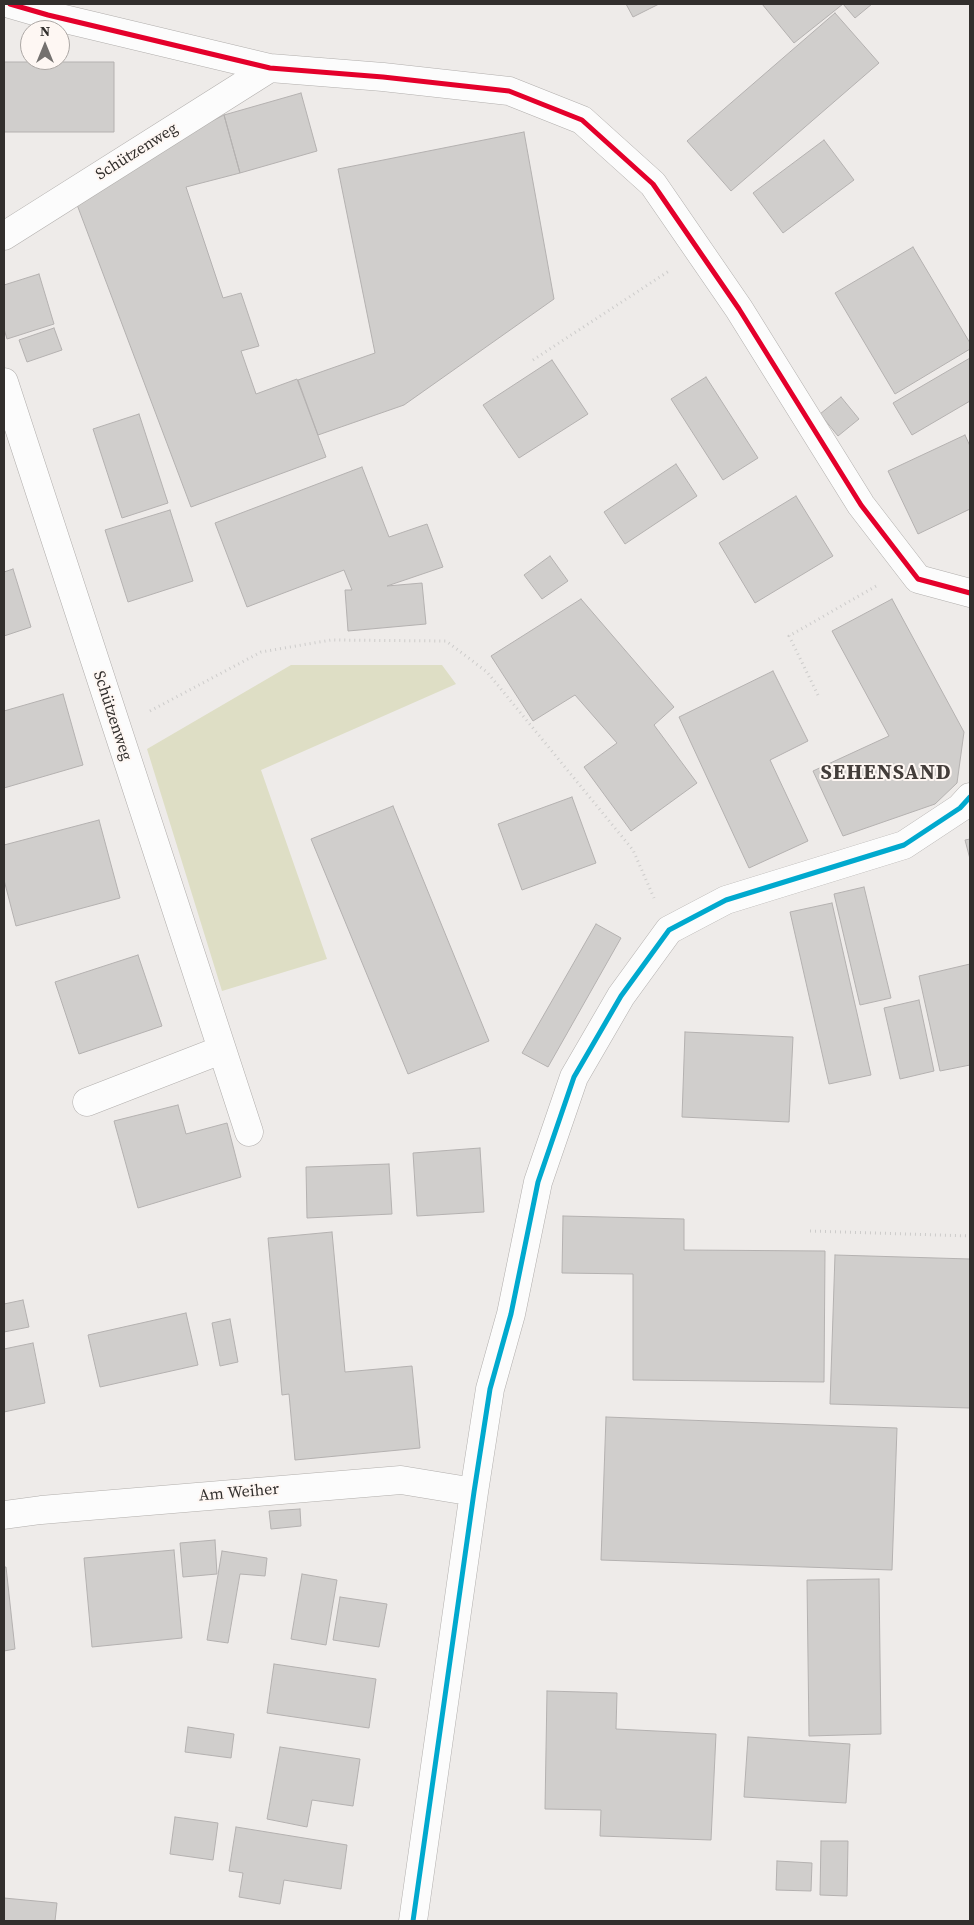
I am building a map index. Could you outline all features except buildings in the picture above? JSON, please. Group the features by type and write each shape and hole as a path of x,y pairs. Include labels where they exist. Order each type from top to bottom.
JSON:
{"street":[{"path":"10,4 48,9 270,68 383,77 509,91 582,120 653,184 739,310 861,506 918,579 970,593"},
{"name":"Schützenweg","path":"4,236 270,68"},
{"name":"Schützenweg","path":"4,382 249,1132"},
{"path":"414,1921 490,1389 511,1314 534,1198 574,1077 621,996 669,930 726,900 904,845 960,808 970,797"},
{"path":"87,1102 221,1050"},
{"name":"Am Weiher","path":"4,1514 401,1480 474,1492"}],"path":[{"path":"533,360 699,252"},
{"path":"818,695 789,636 909,567"},
{"path":"116,729 260,652 331,640 446,641 487,672 633,850 669,930"},
{"path":"810,1231 970,1236"}],"green space":[{"path":"291,665 442,665 456,684 261,770 327,959 222,991 147,749"}],"transit line":[{"path":"10,4 48,15 270,68 383,77 509,91 582,120 653,184 739,309 861,505 918,579 970,593"},
{"path":"413,1921 490,1389 511,1314 538,1182 574,1077 621,996 669,930 726,900 904,845 960,808 970,797"}],"district":[{"name":"SEHENSAND","path":"886,774"}]}
